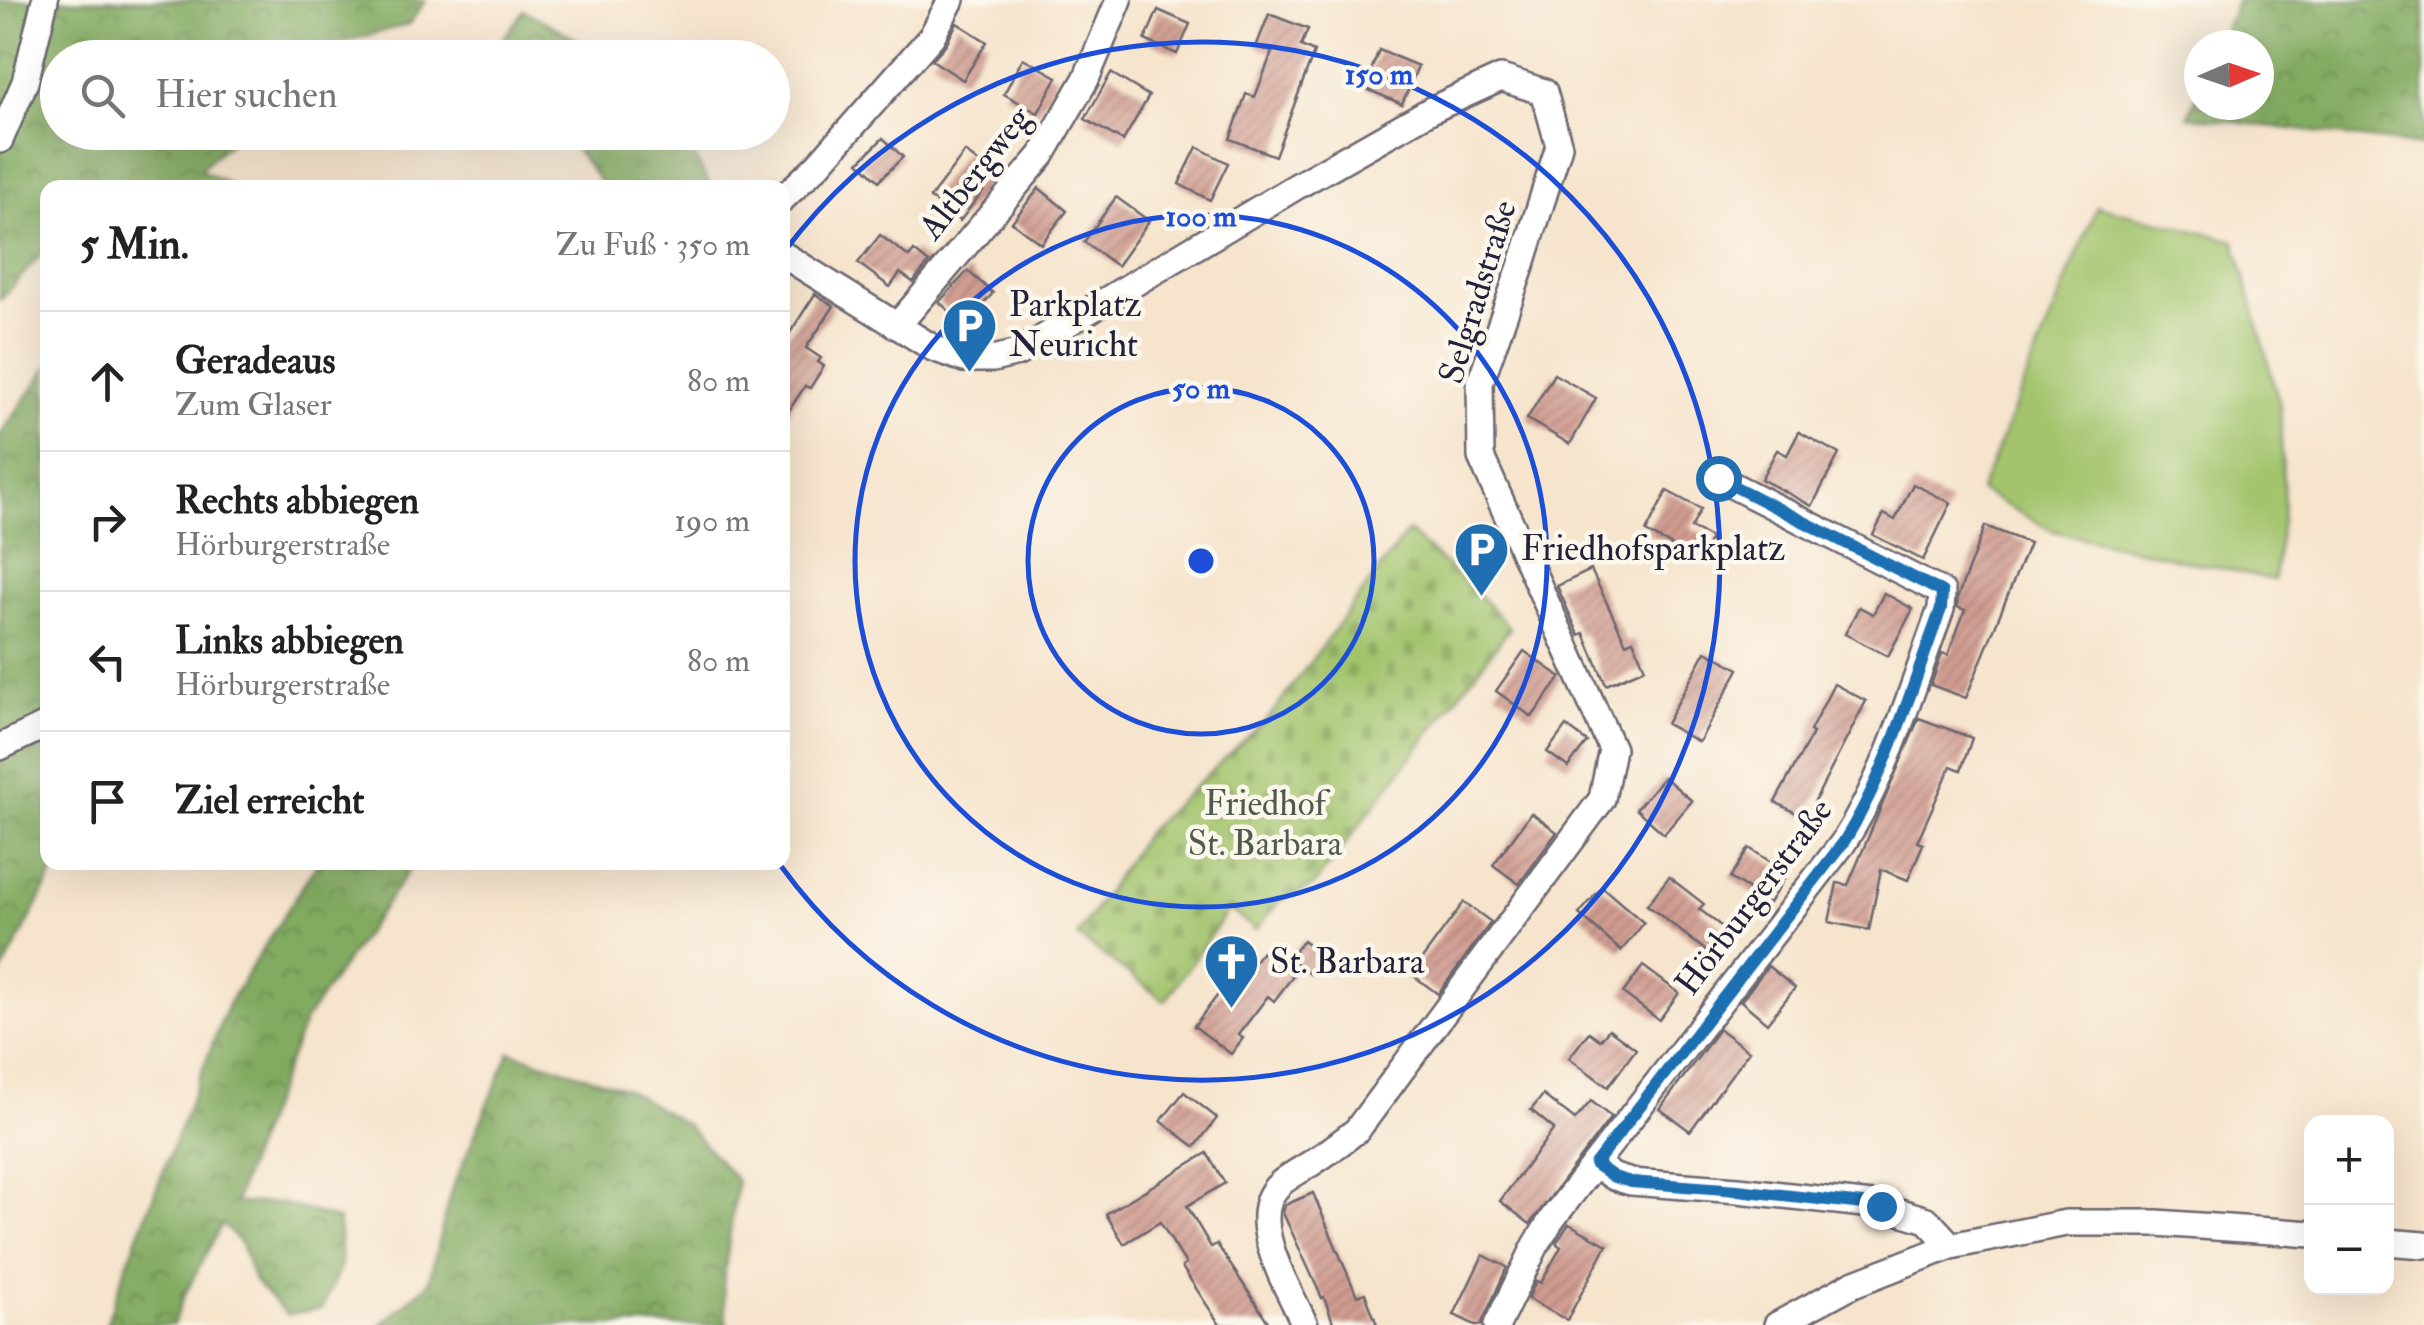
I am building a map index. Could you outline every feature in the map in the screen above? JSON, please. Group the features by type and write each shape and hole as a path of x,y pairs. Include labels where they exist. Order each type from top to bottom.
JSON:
{"street":[{"path":"0,140 25,82 45,0"},
{"path":"790,191 932,36 951,0"},
{"name":"Altbergweg","path":"897,326 1042,155 1086,79 1119,0"},
{"name":"Selgradstraße","path":"897,326 932,348 964,360 993,359 1018,352 1431,110 1501,78 1544,92 1560,146 1480,383 1480,457 1612,749 1602,799 1357,1130 1280,1183 1270,1195 1264,1216 1266,1236 1305,1325"},
{"path":"790,259 897,326"},
{"name":"Hörburgerstraße","path":"1496,1325 1536,1244 1859,818 1941,609 1942,592 1718,478"},
{"path":"0,748 40,728"},
{"path":"1595,1164 1614,1177 1631,1182 1881,1206 1927,1220 1952,1246"},
{"path":"1777,1325 1853,1284 1952,1246 2066,1223 2157,1223 2304,1233"},
{"path":"2394,1243 2424,1245"}],"green space":[{"path":"0,0 426,0 409,24 351,40 40,40 40,150 221,150 200,169 221,180 40,180 40,256 0,300"},
{"path":"2237,0 2424,0 2424,146 2219,120 2274,120 2274,30 2224,30"},
{"path":"524,10 578,40 502,40"},
{"path":"576,150 691,150 707,180 599,180"},
{"path":"2097,206 2235,241 2280,406 2284,504 2274,580 2053,531 1980,491"},
{"path":"40,378 40,870 55,870 0,977 0,435"},
{"name":"Friedhof St. Barbara","path":"1408,531 1510,628 1313,886 1279,901 1256,930 1229,909 1165,1001 1077,936 1148,830 1270,716"},
{"path":"313,870 409,870 305,1020 235,1203 281,1203 338,1220 341,1265 322,1309 287,1315 254,1281 241,1244 222,1224 173,1325 106,1325 124,1272 228,1004"},
{"path":"510,1052 624,1088 687,1125 737,1181 723,1285 727,1325 380,1325 428,1284 451,1191"}],"building":[{"path":"1158,10 1190,24 1177,54 1145,40"},
{"path":"1269,14 1308,29 1301,46 1314,52 1275,156 1230,139 1246,94 1255,97 1272,52 1256,47"},
{"path":"957,23 987,42 963,80 932,60"},
{"path":"1379,50 1418,66 1402,104 1364,88"},
{"path":"1023,58 1057,77 1038,113 1004,94"},
{"path":"1111,73 1149,96 1123,141 1085,119"},
{"path":"883,138 903,157 879,181 859,162"},
{"path":"1197,147 1228,163 1210,200 1179,184"},
{"path":"965,152 995,175 960,221 930,198"},
{"path":"1039,188 1067,211 1041,244 1012,222"},
{"path":"1116,197 1149,221 1117,266 1084,242"},
{"path":"880,235 909,257 914,251 929,263 913,282 900,273 890,287 858,263"},
{"path":"968,271 993,293 965,325 939,302"},
{"path":"815,294 834,306 806,348 821,358 818,362 824,366 790,409 790,333"},
{"path":"1554,374 1596,398 1570,444 1527,419"},
{"path":"1799,432 1839,454 1812,506 1761,479 1777,450 1787,455"},
{"path":"1913,484 1951,503 1923,560 1873,535 1884,514 1895,520"},
{"path":"1667,491 1701,509 1691,528 1711,538 1699,560 1646,532"},
{"path":"1985,526 2029,543 1966,698 1931,685 1942,653 1948,655 1965,610 1957,607 1958,596"},
{"path":"1591,570 1626,643 1633,640 1645,668 1606,685 1584,633 1579,635 1557,586"},
{"path":"1884,593 1913,609 1888,656 1845,634 1859,607 1873,614"},
{"path":"1524,651 1561,677 1532,717 1496,691"},
{"path":"1706,651 1739,669 1699,742 1666,724"},
{"path":"1834,684 1866,701 1806,818 1775,802 1813,733 1810,731"},
{"path":"1919,718 1972,738 1961,770 1951,766 1917,842 1923,844 1908,880 1881,869 1869,930 1829,922 1837,883 1848,885"},
{"path":"1566,726 1587,742 1568,767 1547,752"},
{"path":"1664,777 1692,801 1664,834 1636,809"},
{"path":"1531,813 1557,832 1519,884 1493,865"},
{"path":"1749,848 1788,873 1769,903 1730,878"},
{"path":"1669,877 1704,904 1699,909 1730,933 1713,956 1647,905"},
{"path":"1602,887 1644,923 1621,951 1579,914"},
{"path":"1464,902 1491,922 1438,994 1411,974"},
{"path":"1303,940 1324,956 1310,974 1289,958"},
{"name":"St. Barbara","path":"1262,952 1293,976 1274,1001 1268,996 1238,1035 1243,1038 1231,1054 1194,1026 1241,965 1247,971"},
{"path":"1643,966 1679,993 1659,1020 1623,993"},
{"path":"1768,966 1795,988 1767,1023 1741,1001"},
{"path":"1609,1029 1636,1049 1608,1087 1569,1058 1589,1032 1600,1040"},
{"path":"1719,1029 1749,1051 1690,1131 1660,1109"},
{"path":"1184,1092 1217,1118 1195,1147 1161,1121"},
{"path":"1543,1095 1575,1120 1591,1101 1611,1117 1530,1224 1500,1201 1554,1129 1531,1110"},
{"path":"1207,1153 1225,1183 1187,1206 1211,1247 1217,1244 1270,1325 1220,1325 1182,1267 1186,1264 1160,1222 1124,1244 1106,1214"},
{"path":"1313,1193 1357,1296 1365,1293 1377,1325 1334,1325 1283,1213 1285,1205"},
{"path":"1569,1224 1607,1245 1567,1320 1528,1299 1561,1247 1556,1243"},
{"path":"1483,1255 1507,1267 1481,1325 1475,1325 1454,1315"}],"place":[{"name":"Parkplatz Neuricht","path":"970,374"},
{"name":"Friedhofsparkplatz","path":"1482,598"},
{"name":"St. Barbara","path":"1231,1011"}],"route":[{"path":"1718,478 1942,592 1941,609 1859,818 1595,1164 1614,1177 1631,1182 1881,1206"}]}
